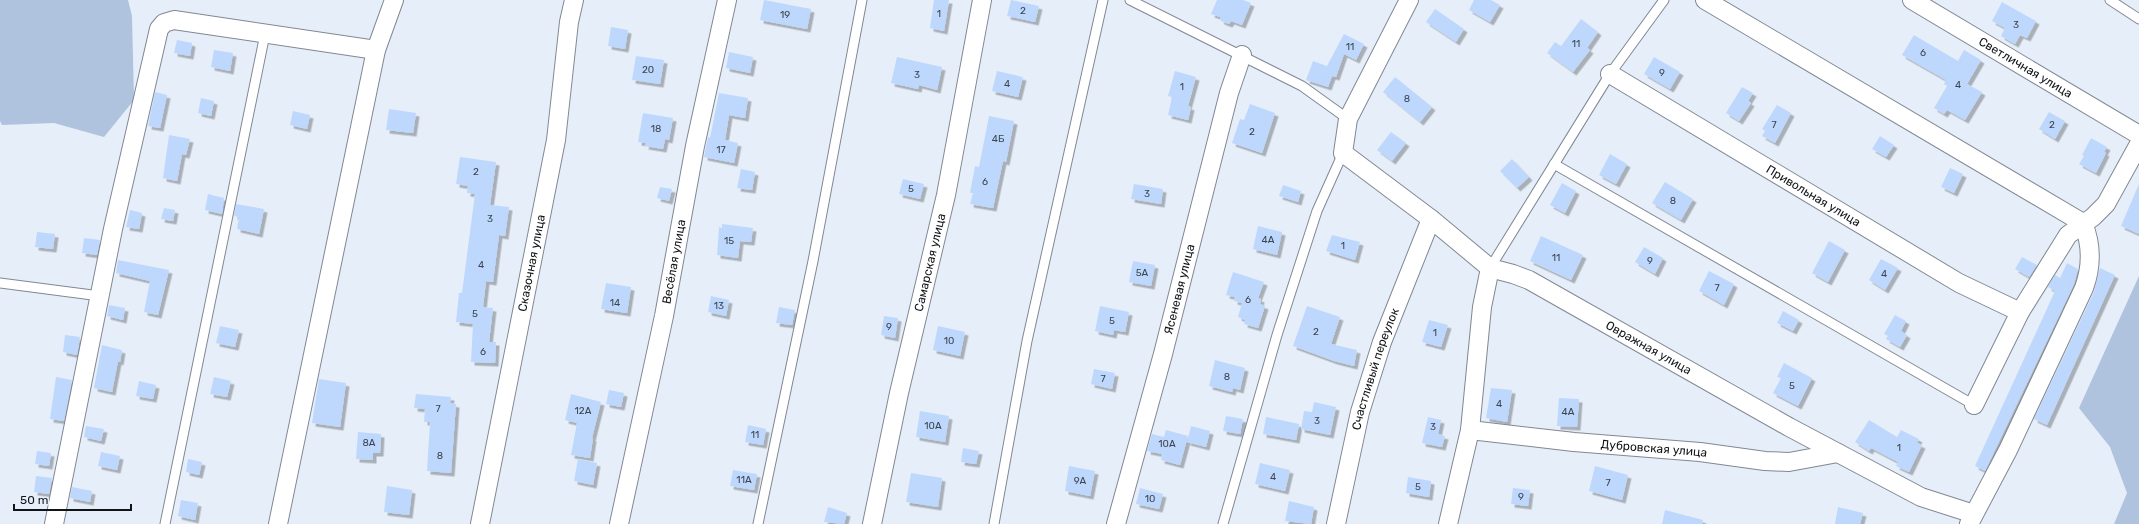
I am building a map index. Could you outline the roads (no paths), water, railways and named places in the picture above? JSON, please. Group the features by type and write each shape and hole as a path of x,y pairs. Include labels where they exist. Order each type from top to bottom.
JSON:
{"street":[{"path":"278,524 376,50 394,0"},
{"name":"Сказочная улица","path":"480,524 556,140 569,22 574,0"},
{"name":"Весёлая улица","path":"619,524 664,316 697,138 727,0"},
{"name":"Самарская улица","path":"872,524 899,393 946,195 982,0"},
{"path":"1343,153 1348,119 1409,0"},
{"path":"1705,0 2083,223 2088,234 2090,254 2090,271 2084,288 2008,450 1971,519"},
{"name":"Светличная улица","path":"1912,0 2139,135"},
{"path":"54,524 100,296 144,90 159,29 164,23 174,20 376,50"},
{"name":"Ясеневая улица","path":"1116,524 1165,346 1229,93 1242,54"},
{"name":"Привольная улица","path":"1610,74 1960,283 2020,312"},
{"path":"1974,405 2020,312 2068,235 2093,217 2106,204 2139,144"},
{"name":"Овражная улица","path":"1343,153 1431,219 1490,268 1529,280 1838,453 1921,497 1971,519"},
{"name":"Счастливый переулок","path":"1336,524 1360,412 1382,342 1431,219"},
{"path":"1448,524 1470,430 1482,307 1490,268"},
{"name":"Дубровская улица","path":"1470,430 1574,442 1700,452 1765,461 1789,462 1838,453"}],"lane":[{"path":"758,524 813,261 862,0"},
{"path":"994,524 1027,341 1103,0"},
{"path":"1130,0 1242,54 1302,86 1348,119"},
{"path":"1490,268 1610,74 1664,0"},
{"path":"2110,0 2139,19"},
{"path":"165,524 265,34"},
{"path":"1223,524 1281,320 1316,211 1343,153"},
{"path":"1554,164 1974,405"},
{"path":"0,283 100,296"}]}
